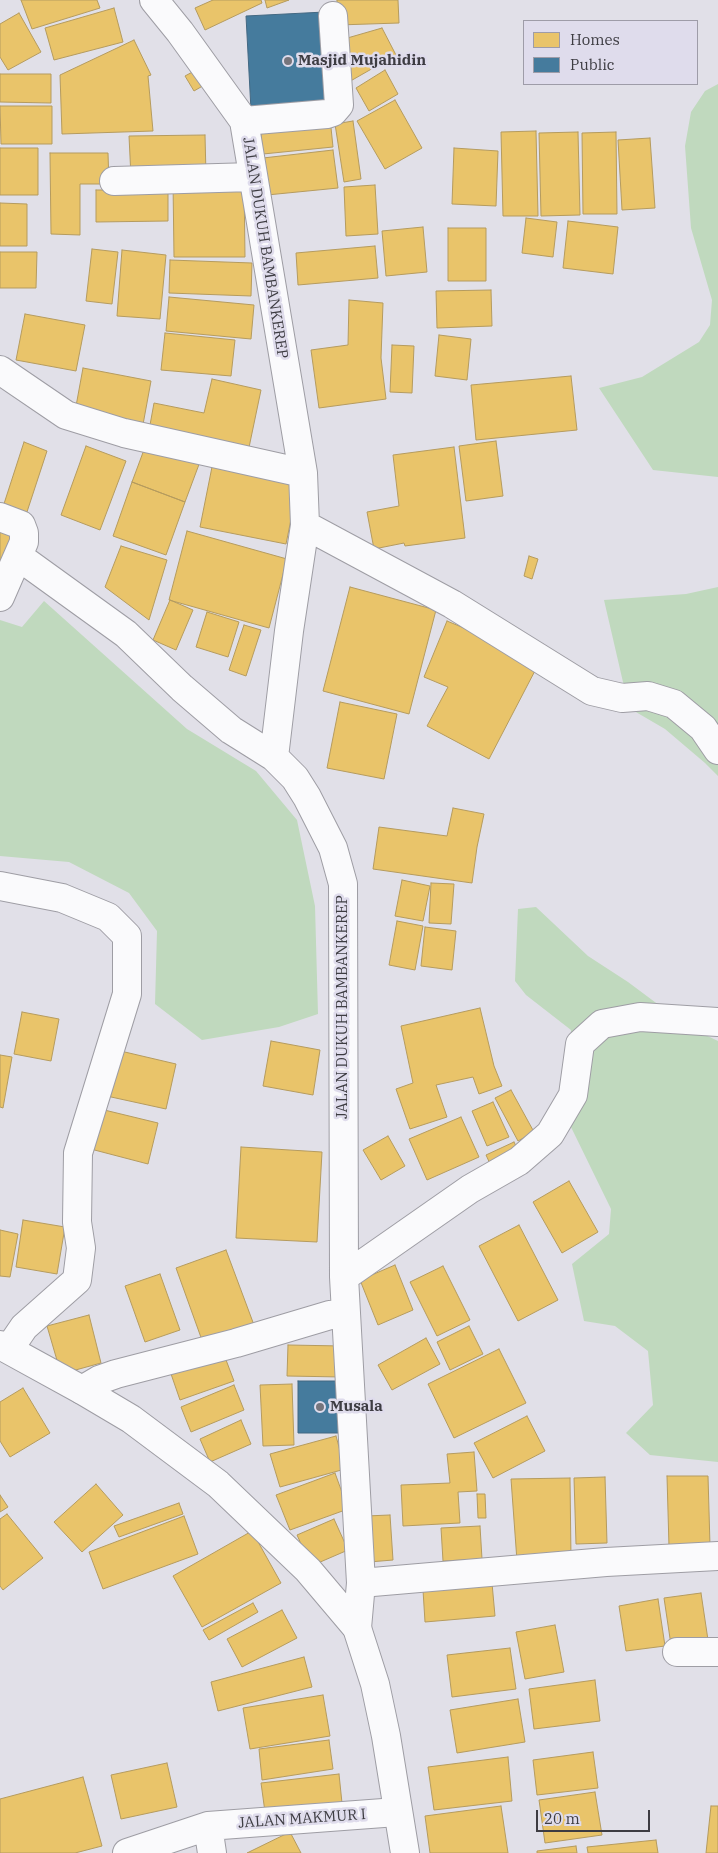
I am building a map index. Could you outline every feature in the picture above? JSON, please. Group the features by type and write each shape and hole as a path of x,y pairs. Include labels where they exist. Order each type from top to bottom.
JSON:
{"street":[{"name":"JALAN DUKUH BAMBANKEREP","path":"154,0 244,121 303,474 305,525 288,631 274,757"},
{"path":"244,121 327,114 333,112 339,105 333,16"},
{"path":"114,181 253,177"},
{"path":"0,370 66,415 124,433 303,474"},
{"path":"0,517 21,524 24,533 24,542 0,597"},
{"path":"305,525 452,604 592,691 622,698 648,696 674,704 703,728 718,750"},
{"name":"JALAN DUKUH BAMBANKEREP","path":"18,556 126,634 182,688 231,730 274,757 295,778 308,797 333,848 342,884 344,1277 361,1583 357,1628"},
{"path":"0,886 62,898 108,917 127,936 127,994 78,1153 77,1222 81,1248 78,1280 4,1347 131,1419 218,1484 308,1570 357,1628 375,1684 386,1736 405,1853"},
{"path":"344,1277 470,1189 519,1160 550,1134 573,1094 580,1044 602,1024 640,1017 718,1022"},
{"path":"82,1390 116,1374 236,1343 335,1314 346,1315"},
{"path":"361,1583 606,1562 718,1556"},
{"path":"677,1652 718,1652"},
{"name":"JALAN MAKMUR I","path":"127,1853 208,1826 397,1812"},
{"path":"208,1826 212,1853"}],"green space":[{"path":"718,84 718,477 653,470 599,388 642,377 699,342 710,325 712,300 691,228 685,146 691,112 705,91"},
{"path":"718,587 718,776 665,729 629,708 604,600 686,594"},
{"path":"44,601 187,729 256,771 297,820 315,906 318,1014 279,1027 202,1040 155,1004 157,931 129,893 69,862 0,856 0,620 22,627"},
{"path":"536,907 588,956 628,982 687,1026 718,1041 718,1462 650,1455 626,1433 653,1405 648,1351 615,1326 584,1321 572,1264 609,1234 611,1209 570,1125 571,1030 526,995 515,981 518,909"}],"building: Homes":[{"path":"21,0 97,0 100,8 32,29"},
{"path":"213,0 261,0 262,3 205,30 195,8"},
{"path":"265,0 289,0 267,8"},
{"path":"337,0 398,0 399,23 338,25"},
{"path":"114,8 123,42 54,60 45,28"},
{"path":"19,13 41,52 8,70 0,57 0,24"},
{"path":"382,28 396,55 340,87 337,41"},
{"path":"134,40 151,75 148,76 153,131 62,134 60,75"},
{"path":"198,69 206,84 194,91 185,76"},
{"path":"385,70 398,94 369,111 356,88"},
{"path":"0,74 51,74 51,103 0,102"},
{"path":"395,100 422,148 385,169 357,121"},
{"path":"0,106 52,106 52,144 1,144"},
{"path":"330,118 333,147 263,154 260,125"},
{"path":"353,121 361,179 344,182 335,124"},
{"path":"536,131 538,216 503,216 501,132"},
{"path":"578,132 580,215 541,216 539,133"},
{"path":"616,132 617,214 583,214 582,133"},
{"path":"205,135 206,175 131,177 129,136"},
{"path":"650,138 655,208 622,210 618,140"},
{"path":"0,148 38,148 38,195 0,195"},
{"path":"454,148 498,151 496,206 452,204"},
{"path":"333,150 338,188 267,195 263,158"},
{"path":"50,153 108,153 109,184 80,184 80,235 51,234"},
{"path":"173,181 244,181 245,257 174,257"},
{"path":"375,185 378,234 346,236 344,187"},
{"path":"96,190 168,190 168,221 96,222"},
{"path":"0,203 27,204 27,246 0,246"},
{"path":"526,218 557,222 553,257 522,253"},
{"path":"568,221 618,227 613,274 563,268"},
{"path":"423,227 427,272 386,276 382,231"},
{"path":"448,228 486,228 486,281 448,281"},
{"path":"375,246 378,278 298,285 296,253"},
{"path":"92,249 118,252 112,304 86,301"},
{"path":"122,250 166,255 160,319 117,316"},
{"path":"0,252 37,252 36,288 0,288"},
{"path":"170,260 252,263 251,296 169,293"},
{"path":"491,290 492,326 437,328 436,291"},
{"path":"169,297 254,305 251,339 166,331"},
{"path":"349,300 383,303 381,358 386,399 319,408 311,350 348,345"},
{"path":"25,314 85,325 76,371 16,360"},
{"path":"165,333 235,340 231,376 161,370"},
{"path":"439,335 471,339 467,380 435,376"},
{"path":"392,345 414,346 412,393 390,392"},
{"path":"83,368 151,381 142,430 74,417"},
{"path":"571,376 577,430 476,440 471,385"},
{"path":"212,379 261,390 247,457 148,436 154,403 204,413"},
{"path":"148,439 201,459 185,502 132,482"},
{"path":"496,441 503,496 466,501 459,446"},
{"path":"24,442 47,451 24,521 1,513"},
{"path":"86,446 126,461 100,530 61,515"},
{"path":"454,447 465,538 405,546 404,543 374,549 367,512 399,506 393,455"},
{"path":"214,457 300,475 286,544 200,527"},
{"path":"132,482 185,502 166,555 113,536"},
{"path":"0,524 22,533 0,591"},
{"path":"187,531 287,559 269,628 169,600"},
{"path":"121,546 167,560 149,620 105,587"},
{"path":"529,556 538,559 532,579 524,576"},
{"path":"350,587 436,610 409,714 323,691"},
{"path":"170,600 193,610 176,650 153,640"},
{"path":"207,612 239,622 228,657 196,647"},
{"path":"447,621 476,633 538,665 489,759 427,726 448,687 424,677"},
{"path":"244,625 261,630 246,676 229,670"},
{"path":"340,702 397,714 384,779 327,768"},
{"path":"453,808 484,814 472,883 373,869 379,827 447,836"},
{"path":"402,880 430,886 423,921 395,916"},
{"path":"431,883 454,884 451,924 429,923"},
{"path":"397,921 423,926 415,970 389,965"},
{"path":"425,927 456,931 452,970 421,966"},
{"path":"480,1008 494,1066 502,1086 479,1094 473,1077 436,1085 447,1117 410,1129 396,1089 413,1083 401,1026"},
{"path":"22,1012 59,1019 51,1061 14,1054"},
{"path":"271,1041 320,1050 313,1095 263,1086"},
{"path":"112,1049 176,1064 166,1109 102,1095"},
{"path":"0,1055 12,1057 3,1108 0,1107"},
{"path":"511,1090 534,1132 518,1141 495,1098"},
{"path":"493,1102 509,1137 487,1146 472,1111"},
{"path":"92,1107 158,1123 148,1164 83,1147"},
{"path":"461,1117 479,1157 427,1180 409,1139"},
{"path":"388,1136 405,1166 381,1180 363,1150"},
{"path":"514,1142 520,1154 492,1168 486,1155"},
{"path":"241,1147 322,1152 317,1242 236,1238"},
{"path":"569,1181 598,1232 562,1253 533,1202"},
{"path":"23,1220 65,1227 57,1274 16,1267"},
{"path":"519,1225 558,1300 518,1321 479,1246"},
{"path":"0,1230 18,1234 10,1277 0,1276"},
{"path":"226,1250 254,1325 203,1343 176,1268"},
{"path":"395,1265 413,1310 378,1325 360,1280"},
{"path":"443,1266 470,1320 437,1336 410,1282"},
{"path":"160,1274 180,1330 145,1342 125,1286"},
{"path":"89,1315 101,1363 61,1374 47,1326"},
{"path":"469,1326 483,1354 450,1370 437,1342"},
{"path":"426,1338 440,1364 392,1390 378,1365"},
{"path":"288,1345 342,1346 342,1377 287,1376"},
{"path":"499,1349 526,1403 454,1438 428,1384"},
{"path":"223,1352 234,1381 180,1400 170,1371"},
{"path":"292,1384 294,1445 263,1446 260,1385"},
{"path":"234,1385 244,1410 191,1432 181,1407"},
{"path":"23,1388 50,1433 10,1457 0,1441 0,1402"},
{"path":"527,1416 545,1451 493,1478 474,1443"},
{"path":"241,1420 251,1444 210,1462 200,1439"},
{"path":"336,1436 345,1469 280,1487 270,1454"},
{"path":"474,1452 477,1491 458,1492 460,1523 403,1526 401,1485 450,1483 447,1454"},
{"path":"335,1473 348,1509 290,1530 276,1495"},
{"path":"667,1476 708,1476 710,1546 669,1547"},
{"path":"605,1477 607,1543 576,1544 574,1478"},
{"path":"570,1478 571,1558 517,1561 511,1479"},
{"path":"96,1484 123,1515 82,1552 54,1522"},
{"path":"477,1494 485,1494 486,1518 478,1518"},
{"path":"0,1495 8,1507 0,1512"},
{"path":"179,1503 183,1514 119,1537 114,1526"},
{"path":"7,1514 43,1558 3,1590 0,1586 0,1519"},
{"path":"390,1515 393,1560 369,1562 366,1516"},
{"path":"184,1516 198,1554 103,1589 89,1552"},
{"path":"334,1519 348,1550 311,1566 297,1535"},
{"path":"480,1526 482,1559 443,1561 441,1528"},
{"path":"252,1531 281,1583 202,1627 173,1576"},
{"path":"492,1583 495,1616 425,1622 423,1590"},
{"path":"701,1593 708,1640 671,1645 664,1598"},
{"path":"658,1599 665,1646 626,1651 619,1606"},
{"path":"253,1603 258,1612 209,1640 203,1630"},
{"path":"282,1610 297,1638 242,1667 227,1639"},
{"path":"555,1625 564,1672 525,1679 516,1632"},
{"path":"510,1648 516,1689 452,1697 447,1655"},
{"path":"304,1657 312,1687 218,1711 211,1682"},
{"path":"595,1680 600,1721 534,1729 529,1689"},
{"path":"323,1695 330,1736 250,1749 243,1708"},
{"path":"518,1699 525,1742 457,1753 450,1710"},
{"path":"329,1740 333,1769 262,1780 259,1749"},
{"path":"593,1752 598,1788 537,1795 533,1760"},
{"path":"508,1757 512,1801 434,1810 428,1767"},
{"path":"167,1763 177,1807 121,1819 111,1775"},
{"path":"339,1774 342,1803 265,1812 261,1783"},
{"path":"83,1777 102,1846 75,1853 0,1853 0,1799"},
{"path":"595,1792 602,1835 545,1843 539,1800"},
{"path":"501,1806 508,1853 430,1853 425,1816"},
{"path":"711,1806 718,1806 718,1853 706,1853"},
{"path":"290,1832 301,1853 247,1853"},
{"path":"656,1840 658,1853 588,1853 587,1847"},
{"path":"576,1846 577,1853 537,1853 537,1851"}],"building: Public":[{"name":"Masjid Mujahidin","path":"325,12 330,107 251,110 246,16"},
{"name":"Musala","path":"298,1381 343,1381 343,1433 298,1433"}],"place":[{"name":"Masjid Mujahidin","path":"288,61"},
{"name":"Musala","path":"320,1407"}]}
